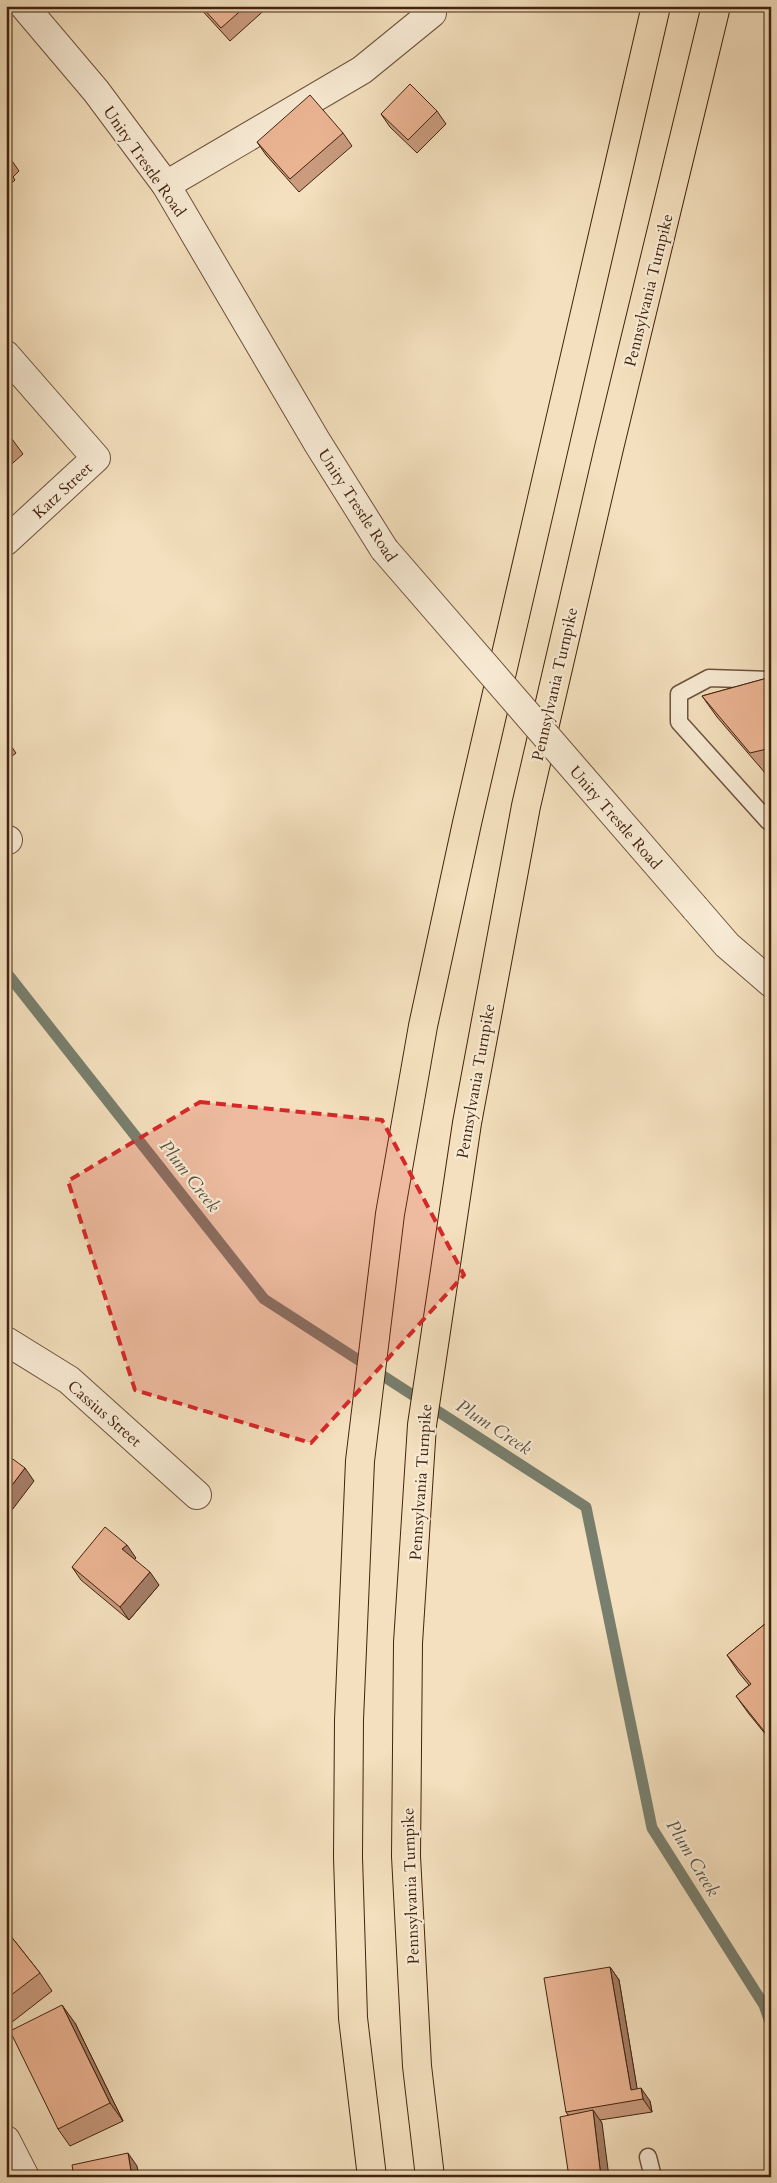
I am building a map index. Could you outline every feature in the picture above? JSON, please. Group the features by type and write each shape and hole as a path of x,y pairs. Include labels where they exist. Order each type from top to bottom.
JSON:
{"highway":[{"path":"372,2177 353,2018 348,1857 348,1720 360,1461 390,1214 423,1026 467,823 656,6"},
{"name":"Pennsylvania Turnpike","path":"430,2177 417,2066 406,1856 408,1643 422,1425 467,1123 526,806 609,448 716,6"}],"street":[{"name":"Unity Trestle Road","path":"24,6 96,92 166,185 317,442 384,549 727,945 768,976"},
{"path":"166,185 362,70 430,9"},
{"name":"Katz Street","path":"6,355 96,458 6,541"},
{"name":"Cassius Street","path":"6,1341 69,1380 197,1495"},
{"path":"6,2140 25,2177"}],"lane":[{"path":"771,680 709,678 679,694 679,722 768,820 771,819"},
{"path":"732,679 746,692"},
{"path":"648,2157 653,2177"}],"highlighted area":[{"path":"200,1102 382,1120 464,1275 311,1443 135,1390 68,1181"}],"building":[{"path":"201,6 246,6 221,28"},
{"path":"410,84 437,111 408,140 381,114"},
{"path":"310,95 343,133 290,179 257,142"},
{"path":"6,154 10,158 6,162"},
{"path":"6,431 10,436 6,440"},
{"path":"769,594 771,594 771,646 767,646"},
{"path":"771,677 771,748 750,753 702,696"},
{"path":"6,1454 25,1468 6,1493"},
{"path":"105,1527 127,1545 122,1549 150,1572 120,1607 72,1567"},
{"path":"771,1619 771,1734 768,1736 736,1696 751,1684 727,1655"},
{"path":"6,1930 40,1973 6,1999"},
{"path":"610,1967 631,2090 641,2088 643,2099 566,2112 544,1978"},
{"path":"62,2005 110,2103 58,2129 10,2031"},
{"path":"593,2110 601,2177 569,2177 560,2117"},
{"path":"128,2153 132,2177 74,2177 72,2165"}],"waterway":[{"name":"Plum Creek","path":"6,972 264,1299 586,1507 652,1828 764,2005 771,2025"}]}
